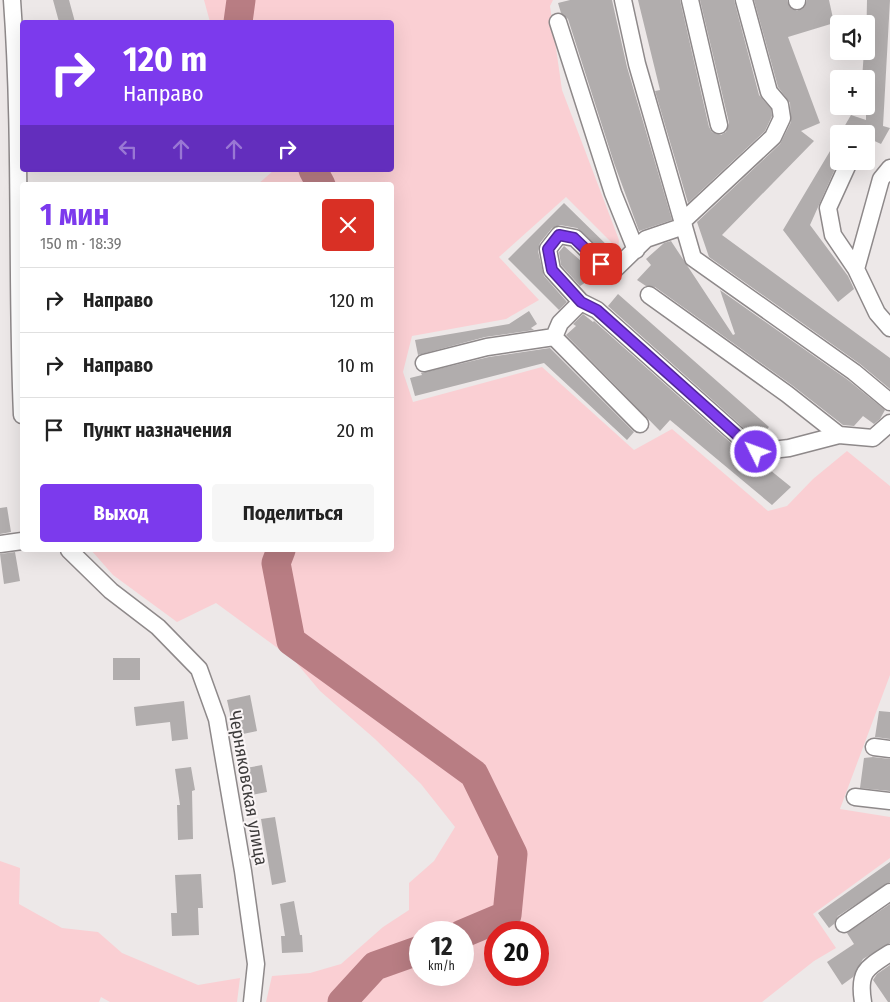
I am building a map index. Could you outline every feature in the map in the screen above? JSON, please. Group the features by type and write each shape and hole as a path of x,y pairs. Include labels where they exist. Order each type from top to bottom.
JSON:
{"street":[{"path":"12,0 19,192 18,305 20,360"},
{"path":"623,0 637,64 693,258 854,372 890,402"},
{"path":"690,0 720,124"},
{"path":"744,0 769,92 780,105 782,118 773,137 684,224 646,239 611,273 574,238 559,235 548,249 552,270 581,302 597,310 756,452 789,448 838,435 873,438 890,422"},
{"path":"558,22 614,194 636,250"},
{"path":"856,269 881,179 890,168"},
{"path":"845,170 828,208 833,235 856,269 877,313 890,328"},
{"path":"649,295 787,394 838,435"},
{"path":"554,338 560,323 581,302"},
{"path":"424,363 487,347 554,338"},
{"path":"554,338 640,424"},
{"path":"0,544 20,541"},
{"name":"Черняковская улица","path":"71,552 111,592 158,627 199,669 217,719 243,871 256,964 252,1002"},
{"path":"855,797 890,801"},
{"path":"844,924 890,892"},
{"path":"864,1002 860,983 868,968 890,953"}],"shaded area":[{"path":"204,0 553,0 550,6 562,90 619,240 618,249 566,197 499,257 539,300 506,319 412,336 403,372 413,402 542,367 634,450 672,429 768,511 787,506 813,479 847,451 890,486 890,675 840,809 890,817 890,858 813,914 836,948 814,961 762,1002 266,1002 272,976 310,973 341,964 383,927 409,910 409,883 434,861 455,827 421,784 375,739 320,691 294,660 216,603 177,622 113,575 93,552 394,552 394,182 260,182 272,172 394,172 394,20 209,20"},
{"path":"0,861 20,868 19,904 62,928 98,932 122,953 198,985 240,978 237,1002 110,1002 101,997 99,1002 0,1002"}],"building":[{"path":"53,0 69,0 74,20 58,20"},
{"path":"570,0 612,0 627,67 672,220 639,231 614,163 568,19 561,13 558,3"},
{"path":"638,0 680,0 709,127 712,132 721,135 726,132 729,123 700,0 734,0 759,95 771,109 772,116 765,131 688,203 655,91 660,90"},
{"path":"754,0 787,0 789,6 797,11 805,6 807,0 829,0 832,15 830,15 830,24 788,37 820,123 801,131 814,141 722,235 890,358 890,389 860,364 709,257 697,222 780,144 791,122 790,103 778,87"},
{"path":"867,0 890,0 883,126 890,128 881,144 875,141 875,125 845,125 851,115 866,120 866,115 875,115 875,70 863,70 863,60 875,60 875,15 867,15"},
{"path":"830,151 830,170 835,170 810,225 848,276 854,289 838,302 783,230"},
{"path":"564,203 616,254 611,259 577,228 560,225 552,228 540,243 538,251 544,276 567,302 559,310 508,259"},
{"path":"671,241 733,335 735,334 720,290 848,380 885,410 880,419 874,424 863,416 854,426 843,425 793,386 655,287 646,286 637,280 651,265 646,259 664,243"},
{"path":"564,246 597,275 580,286 561,265 559,252"},
{"path":"618,294 769,427 757,440 608,306"},
{"path":"529,311 537,324 531,328 534,330 485,337 418,355 415,340 509,324"},
{"path":"583,314 594,321 749,459 760,462 791,487 772,505 670,420 660,431 566,335 576,326 573,324"},
{"path":"550,348 634,432 627,440 544,363 415,396 410,378 422,375 421,373 489,357"},
{"path":"7,507 11,532 0,534 0,508"},
{"path":"15,552 20,581 4,584 0,554"},
{"path":"113,658 140,658 140,680 113,680"},
{"path":"250,695 257,731 243,734 240,717 231,718 227,700"},
{"path":"184,701 188,739 172,741 170,722 136,726 134,707"},
{"path":"879,711 890,712 890,739 875,737"},
{"path":"864,758 890,759 890,791 860,788"},
{"path":"262,765 267,792 251,795 246,768"},
{"path":"191,767 195,790 192,791 193,839 178,840 177,805 180,805 175,769"},
{"path":"275,817 286,882 272,885 261,819"},
{"path":"890,862 890,882 838,916 834,924 829,928 818,913"},
{"path":"201,874 203,908 198,908 199,935 172,936 171,913 177,913 175,875"},
{"path":"294,901 300,935 302,935 303,952 282,953 281,936 285,936 280,904"},
{"path":"890,904 890,943 863,959 853,977 842,985 827,962 854,944 847,933"},
{"path":"890,965 890,1002 888,1002 873,980 877,974"}],"waterway":[{"path":"238,20 241,0"},
{"path":"314,172 319,182"},
{"path":"280,552 276,563 291,641 474,774 513,854 507,915 474,929"},
{"path":"342,1002 375,966 409,954"}],"route":[{"path":"601,264 574,238 559,235 548,249 552,270 581,302 597,310 756,452"}]}
